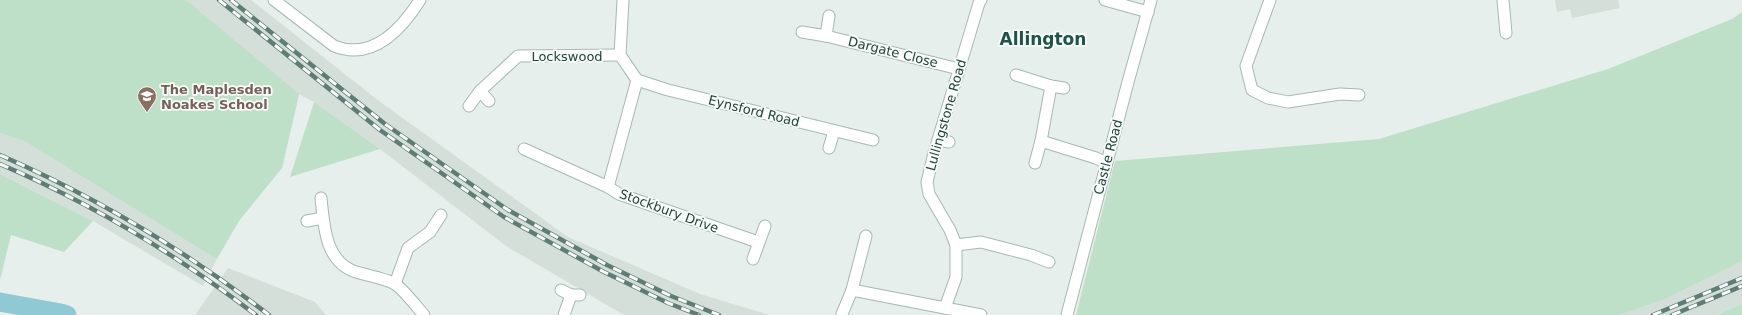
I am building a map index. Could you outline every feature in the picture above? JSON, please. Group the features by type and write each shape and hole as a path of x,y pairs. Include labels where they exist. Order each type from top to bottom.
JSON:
{"street":[{"path":"274,0 334,46 341,49 360,51 376,45 401,26 420,0"},
{"path":"623,0 620,55 637,80"},
{"name":"Lullingstone Road","path":"945,308 956,277 956,245 950,230 929,194 927,182 944,141 959,69 981,0"},
{"path":"1105,0 1148,12"},
{"name":"Castle Road","path":"1067,315 1106,163 1151,0"},
{"path":"1270,0 1246,66 1252,90 1268,98 1288,102 1340,94 1359,95"},
{"path":"1503,0 1506,33"},
{"path":"826,36 829,16"},
{"name":"Dargate Close","path":"802,32 826,36 959,69"},
{"name":"Lockswood","path":"469,106 480,91 518,56 620,55"},
{"path":"1016,74 1051,86 1064,88"},
{"name":"Eynsford Road","path":"637,80 668,90 872,140"},
{"name":"Stockbury Drive","path":"637,80 608,187 619,194 758,242"},
{"path":"1035,163 1041,141 1051,86"},
{"path":"480,91 488,101"},
{"path":"829,148 834,131"},
{"path":"1041,141 1096,158 1106,163"},
{"path":"524,149 608,187"},
{"path":"321,198 326,240 344,267 354,272 395,284 424,315"},
{"path":"395,284 408,248 430,232 441,215"},
{"path":"307,221 323,218"},
{"path":"753,259 765,226"},
{"path":"842,314 852,290 866,236"},
{"path":"956,245 982,242 1031,255 1049,262"},
{"path":"852,290 981,315"},
{"path":"564,315 571,293"}],"shaded area":[{"path":"0,0 251,0 379,101 568,237 700,294 770,315 624,315 506,246 380,149 314,102 299,94 282,168 96,173 217,259 203,286 93,221 0,174"},
{"path":"1555,0 1618,0 1620,8 1572,18 1570,9 1557,12"},
{"path":"1742,259 1742,304 1717,315 1618,315"},
{"path":"228,268 315,302 326,315 195,315"}],"green space":[{"name":"The Maplesden Noakes School","path":"0,0 186,0 299,94 282,168 239,221 217,259 23,140 0,133"},
{"path":"1742,12 1742,261 1667,298 1619,315 1076,315 1115,161 1379,139 1608,69 1732,19"},
{"path":"314,102 380,149 290,177"},
{"path":"0,174 93,221 64,252 11,235 0,280"},
{"path":"1742,304 1742,315 1717,315"}],"waterway":[{"path":"0,302 67,315"}],"railway":[{"path":"219,0 380,130 504,217 604,272 668,303 699,315"},
{"path":"231,0 385,124 508,210 607,265 671,296 719,315"},
{"path":"0,155 36,171 105,207 173,247 238,291 269,315"},
{"path":"0,164 34,179 100,213 164,251 256,315"},
{"path":"1653,315 1742,278"},
{"path":"1672,315 1742,286"}],"place":[{"name":"The Maplesden Noakes School","path":"147,113"}],"district":[{"name":"Allington","path":"1043,39"}]}
